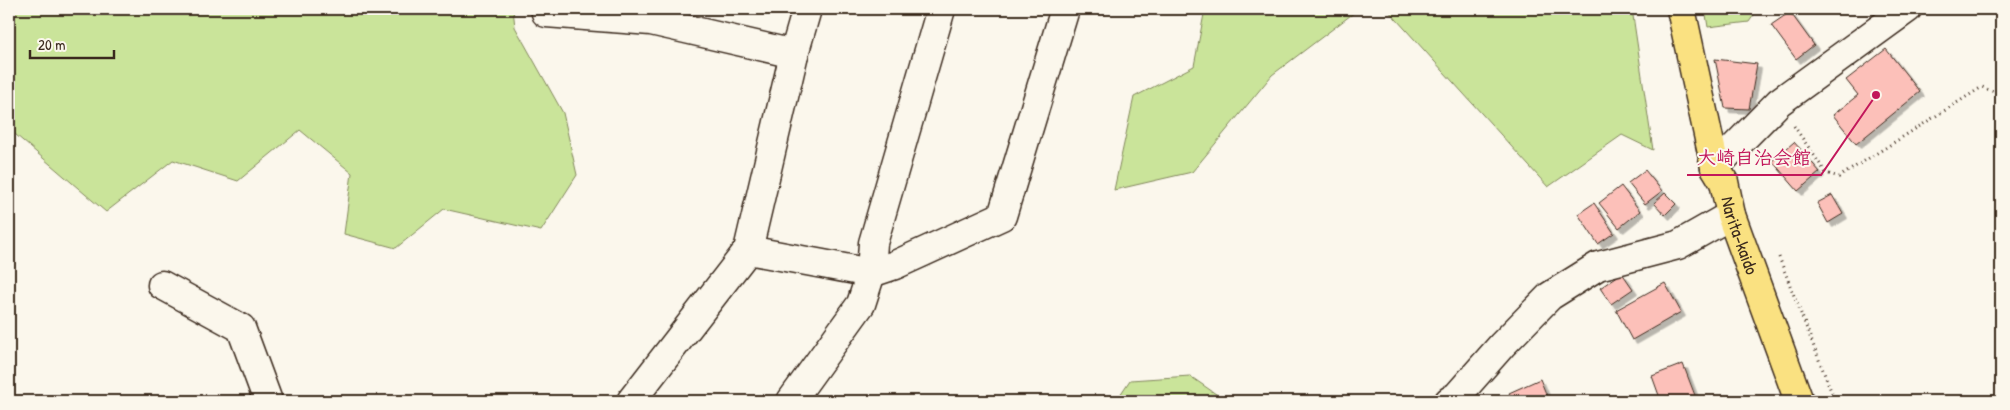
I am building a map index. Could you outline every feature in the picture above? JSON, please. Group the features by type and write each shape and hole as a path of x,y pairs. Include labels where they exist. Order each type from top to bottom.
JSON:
{"highway":[{"name":"Narita-kaido","path":"1681,9 1715,167 1724,182 1731,215 1799,401"}],"street":[{"path":"545,9 546,13 651,21 794,54"},
{"path":"630,401 748,250 794,54 807,9"},
{"path":"791,401 861,304 871,273 874,243 941,9"},
{"path":"748,250 871,273 894,265 1002,216 1065,9"},
{"path":"1715,167 1779,102 1907,9"},
{"path":"1449,401 1457,396 1502,344 1550,296 1598,266 1678,245 1731,215"},
{"path":"162,285 241,328 268,401"}],"path":[{"path":"1779,102 1826,173 1839,177 1982,87 2001,95"}],"green space":[{"path":"9,9 513,9 515,27 563,113 577,175 541,231 444,209 396,248 344,234 352,173 300,130 238,181 173,160 106,212 9,129"},
{"path":"1205,9 1359,9 1272,75 1192,172 1114,190 1134,97 1194,66"},
{"path":"1387,9 1632,9 1653,150 1622,135 1548,187"},
{"path":"1705,9 1758,9 1749,22 1708,27"},
{"path":"1190,376 1226,401 1116,401 1130,380"}],"building":[{"path":"1790,12 1814,45 1796,59 1771,25"},
{"path":"1886,49 1920,92 1856,144 1833,115 1858,95 1846,80"},
{"path":"1715,59 1757,64 1749,109 1725,108"},
{"path":"1794,142 1820,172 1798,191 1772,161"},
{"path":"1645,170 1662,191 1645,204 1628,183"},
{"path":"1621,186 1640,211 1619,228 1599,203"},
{"path":"1665,193 1676,204 1665,215 1654,203"},
{"path":"1832,195 1843,214 1828,223 1817,203"},
{"path":"1594,203 1614,233 1598,244 1578,214"},
{"path":"1622,273 1633,289 1611,304 1600,288"},
{"path":"1665,283 1681,312 1632,340 1616,310"},
{"path":"1683,364 1696,398 1688,401 1661,401 1652,376"},
{"path":"1540,379 1549,401 1513,401 1509,393"}],"place":[{"name":"大崎自治会館","path":"1876,95"}]}
